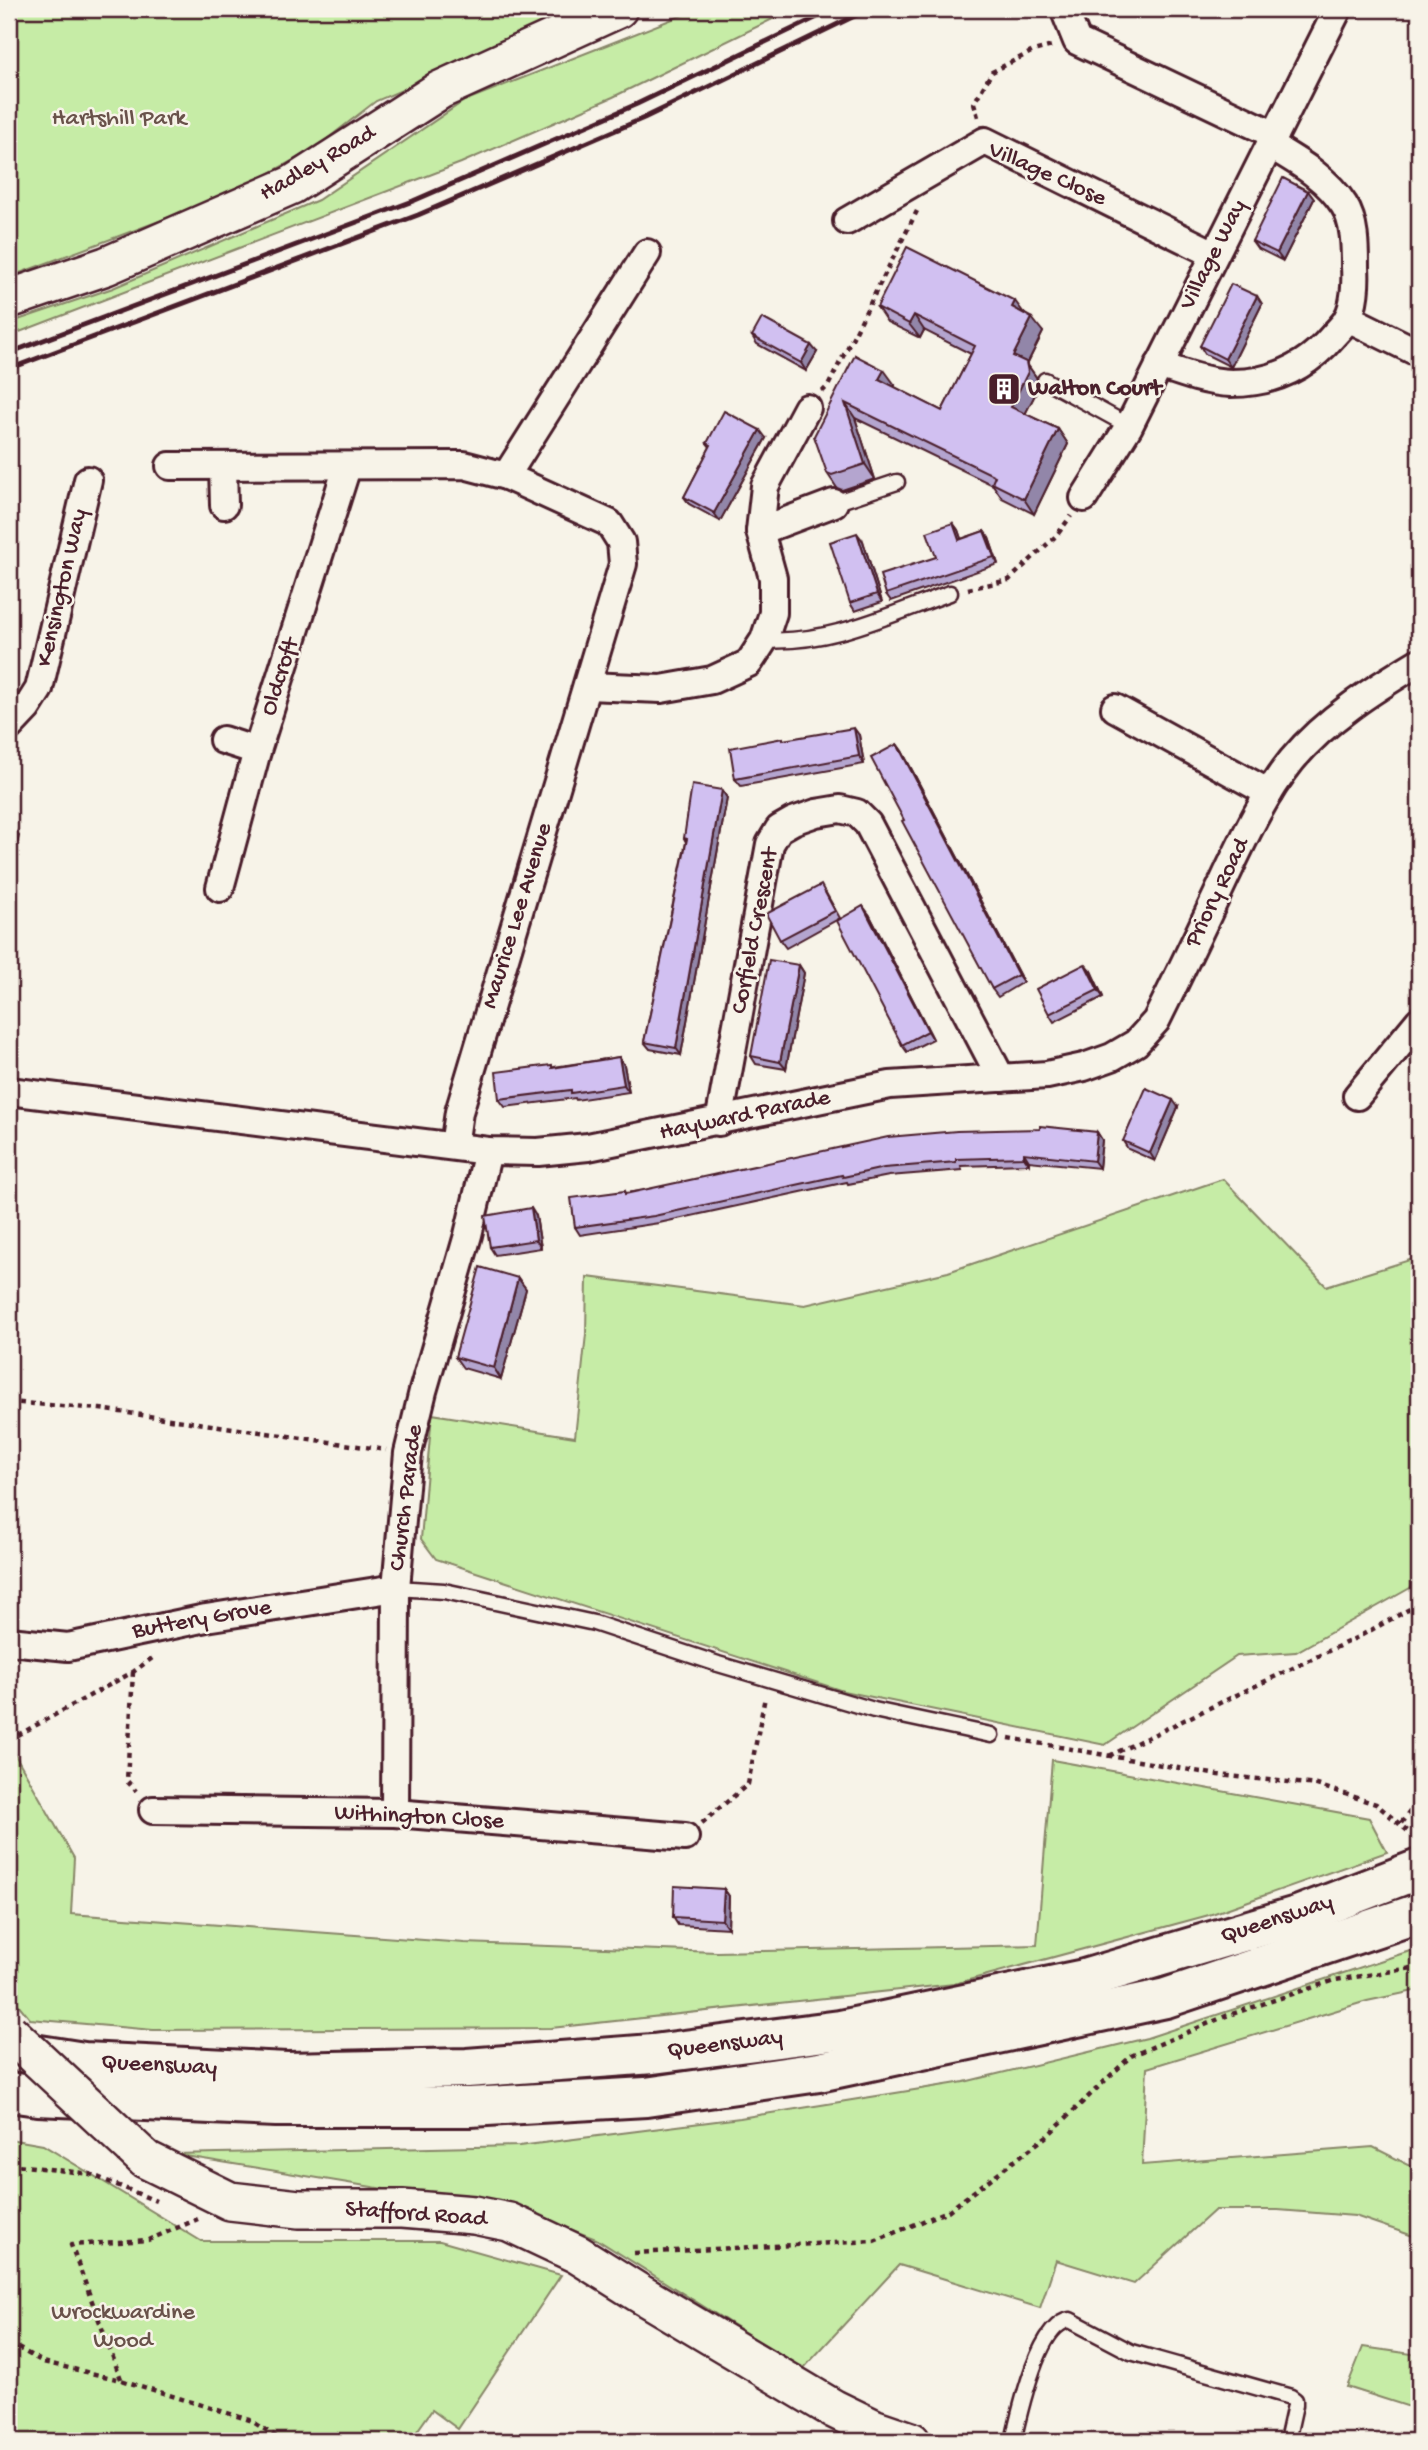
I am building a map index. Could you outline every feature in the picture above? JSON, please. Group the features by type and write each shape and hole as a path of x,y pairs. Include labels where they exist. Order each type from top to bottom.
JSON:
{"highway":[{"name":"Queensway","path":"9,2050 84,2062 287,2072 467,2068 706,2048 839,2030 1084,1979 1300,1915 1419,1869"},
{"name":"Queensway","path":"9,2092 38,2096 276,2108 470,2107 646,2097 819,2072 1166,1998 1419,1913"}],"street":[{"name":"Hadley Road","path":"9,299 106,266 292,185 440,90 618,9"},
{"path":"1064,9 1077,41 1272,140 1328,184 1345,207 1354,239 1356,283 1349,318 1321,350 1293,370 1266,380 1231,383 1202,379 1159,365"},
{"name":"Village Way","path":"1084,498 1129,426 1338,9"},
{"name":"Village Close","path":"847,221 985,141 1214,254"},
{"path":"506,477 647,253"},
{"path":"1349,318 1419,353"},
{"path":"170,466 464,465 506,477 609,523 621,542 623,564 587,686 661,689 712,680 749,663 764,640 773,614 773,578 760,531 765,485 807,408"},
{"path":"223,467 224,505"},
{"name":"Oldcroft","path":"219,888 257,751 347,467"},
{"name":"Kensington Way","path":"9,727 27,708 39,689 88,480"},
{"path":"760,531 834,503"},
{"name":"Priory Road","path":"1001,1078 1047,1075 1084,1067 1112,1057 1136,1043 1156,1021 1247,833 1269,793 1293,759 1327,726 1372,692 1419,662"},
{"name":"Maurice Lee Avenue","path":"454,1146 459,1112 587,686"},
{"path":"1115,708 1269,793"},
{"path":"223,740 257,751"},
{"name":"Corfield Crescent","path":"719,1122 771,844 779,829 793,821 841,809 857,813 868,824 1001,1078"},
{"path":"1357,1096 1419,1021"},
{"name":"Hayward Parade","path":"454,1146 488,1151 538,1152 589,1147 891,1085 1001,1078"},
{"path":"9,1091 454,1146"},
{"name":"Church Parade","path":"395,1813 396,1588 408,1453 468,1235 488,1151"},
{"name":"Buttery Grove","path":"9,1641 68,1647 206,1618 396,1588"},
{"name":"Withington Close","path":"153,1810 395,1813 685,1838"},
{"name":"Stafford Road","path":"9,2032 145,2159 230,2201 299,2209 402,2209 474,2215 509,2222 577,2254 834,2409 873,2428 911,2441"}],"lane":[{"path":"1045,380 1129,426"},
{"path":"834,503 897,482"},
{"path":"764,640 801,641 860,625 950,593"},
{"path":"396,1588 444,1591 594,1623 874,1710 991,1735"},
{"path":"1013,2441 1023,2397 1034,2366 1057,2326 1063,2320 1070,2320 1131,2352 1291,2397 1295,2400 1295,2405 1287,2441"}],"path":[{"path":"985,141 974,103 992,72 1033,51 1077,41"},
{"path":"807,408 828,386 918,209 929,173"},
{"path":"950,593 1009,580 1057,535 1084,498"},
{"path":"9,1402 100,1409 408,1453"},
{"path":"1109,1756 1362,1635 1419,1604"},
{"path":"9,1740 133,1672 164,1648"},
{"path":"133,1672 127,1781 153,1810"},
{"path":"685,1838 748,1784 769,1679"},
{"path":"991,1735 1218,1775 1317,1785 1376,1804 1407,1829"},
{"path":"1401,1823 1419,1800"},
{"path":"627,2253 874,2241 948,2211 1047,2136 1131,2056 1226,2016 1335,1980 1419,1967"},
{"path":"9,2164 90,2174 162,2204"},
{"path":"121,2380 71,2245 148,2240 198,2219 230,2201"},
{"path":"186,2214 198,2219"},
{"path":"9,2343 43,2362 121,2380 250,2420 284,2441"}],"green space":[{"name":"Hartshill Park","path":"9,9 591,9 376,101 314,149 229,195 9,277"},
{"path":"698,9 793,9 613,97 461,163 9,336 9,323 113,288 318,200 464,101"},
{"path":"1223,1179 1326,1286 1419,1257 1419,1583 1296,1652 1237,1656 1105,1745 843,1691 436,1559 421,1539 432,1414 575,1437 586,1334 587,1277 805,1305 948,1272"},
{"path":"9,1744 74,1858 71,1914 465,1943 717,1952 1037,1945 1052,1760 1369,1818 1387,1852 1209,1915 954,1984 551,2028 153,2030 30,2019 9,1993"},
{"path":"1419,1948 1419,1990 1367,2001 1147,2068 1142,2165 1373,2147 1419,2170 1419,2238 1355,2216 1278,2210 1215,2210 1134,2284 1056,2260 1040,2308 899,2265 803,2369 596,2239 498,2202 390,2190 173,2154 519,2146 740,2118 964,2082 1147,2038"},
{"name":"Wrockwardine Wood","path":"9,2139 43,2145 201,2241 440,2241 561,2275 458,2429 432,2410 410,2441 9,2441"},
{"path":"1363,2347 1419,2355 1419,2410 1347,2387"}],"building":[{"path":"1283,178 1308,191 1277,253 1252,241"},
{"name":"Walton Court","path":"907,247 1015,301 1012,307 1032,318 1013,356 1026,362 1028,372 1011,407 1058,429 1024,499 992,483 995,476 845,403 865,464 832,475 827,473 814,436 855,355 884,370 879,379 942,411 975,346 914,315 909,324 877,307"},
{"path":"1231,284 1257,296 1225,359 1200,346"},
{"path":"762,318 811,345 801,363 752,336"},
{"path":"724,411 760,430 714,513 684,497 711,445 707,443"},
{"path":"953,523 959,540 984,531 994,557 886,594 880,575 936,557 927,532"},
{"path":"857,533 877,594 850,603 830,542"},
{"path":"854,728 859,756 735,779 730,748"},
{"path":"897,744 1018,975 992,989 871,758"},
{"path":"692,785 722,790 676,1048 644,1042 687,839 684,838"},
{"path":"821,885 835,911 780,940 766,914"},
{"path":"863,906 928,1031 902,1045 837,921"},
{"path":"769,960 799,965 780,1062 751,1056"},
{"path":"1085,964 1098,990 1049,1014 1036,989"},
{"path":"619,1057 624,1085 499,1099 496,1072 552,1065 552,1068"},
{"path":"1146,1088 1173,1100 1150,1153 1123,1141"},
{"path":"1040,1126 1097,1132 1094,1161 1024,1153 1024,1157 956,1159 956,1162 884,1168 654,1216 575,1227 571,1198 625,1191 625,1194 888,1137 957,1131 1040,1129"},
{"path":"531,1208 536,1240 490,1247 485,1216"},
{"path":"480,1267 518,1278 494,1368 455,1357"},
{"path":"674,1886 724,1889 722,1920 673,1917"}],"railway":[{"path":"9,353 413,201 637,104 834,9"},
{"path":"9,369 418,215 644,118 869,9"}],"place":[{"name":"Walton Court","path":"1004,389"}]}
